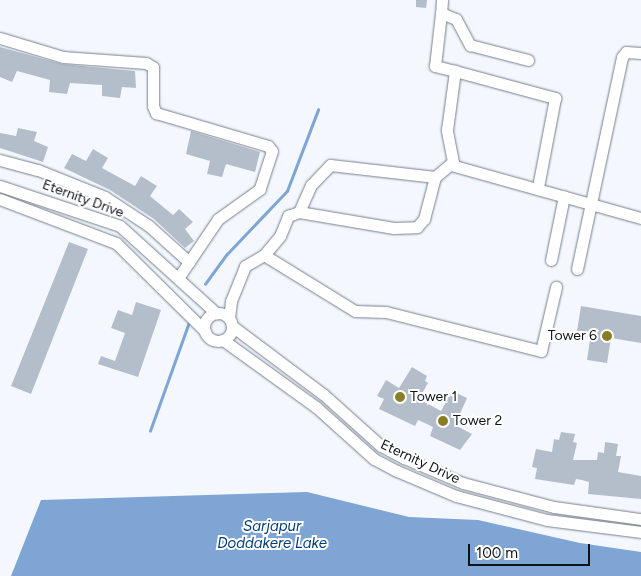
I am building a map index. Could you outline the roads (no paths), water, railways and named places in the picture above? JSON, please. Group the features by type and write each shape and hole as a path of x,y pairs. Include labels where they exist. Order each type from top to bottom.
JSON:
{"street":[{"path":"442,0 435,66 556,98 538,187"},
{"path":"441,13 456,19 470,45 528,60"},
{"path":"0,38 64,57 146,64 153,67 153,106 156,113 268,146 272,151 260,189 218,219 178,278"},
{"path":"577,269 622,57 631,51 641,53"},
{"path":"451,165 446,130 455,71"},
{"path":"0,160 38,170 105,197 149,226 189,262"},
{"path":"299,212 311,184 330,165 435,177"},
{"path":"223,340 230,334 231,301 245,266 264,255 280,236 288,216 299,212 394,228 417,227 424,219 435,177 451,165"},
{"path":"451,165 538,187 641,218"},
{"name":"Eternity Drive","path":"0,186 120,226 216,313 323,394 381,446 404,458 463,483 554,507 641,519"},
{"path":"551,260 564,196"},
{"name":"Eternity Drive","path":"0,199 116,244 205,330 210,338 223,340 316,407 374,459 397,471 456,496 547,520 641,532"},
{"path":"74,227 83,213"},
{"path":"264,255 355,311 386,312 541,351 556,287"},
{"path":"205,330 206,322 216,313"}],"water":[{"name":"Sarjapur Doddakere Lake","path":"307,492 409,517 478,520 580,543 641,552 641,576 11,576 41,500"}],"waterway":[{"path":"205,284 227,254 287,191 318,110"},
{"path":"150,431 189,322"}],"place":[{"name":"Tower 6","path":"607,336"},
{"name":"Tower 1","path":"400,397"},
{"name":"Tower 2","path":"443,421"}]}
